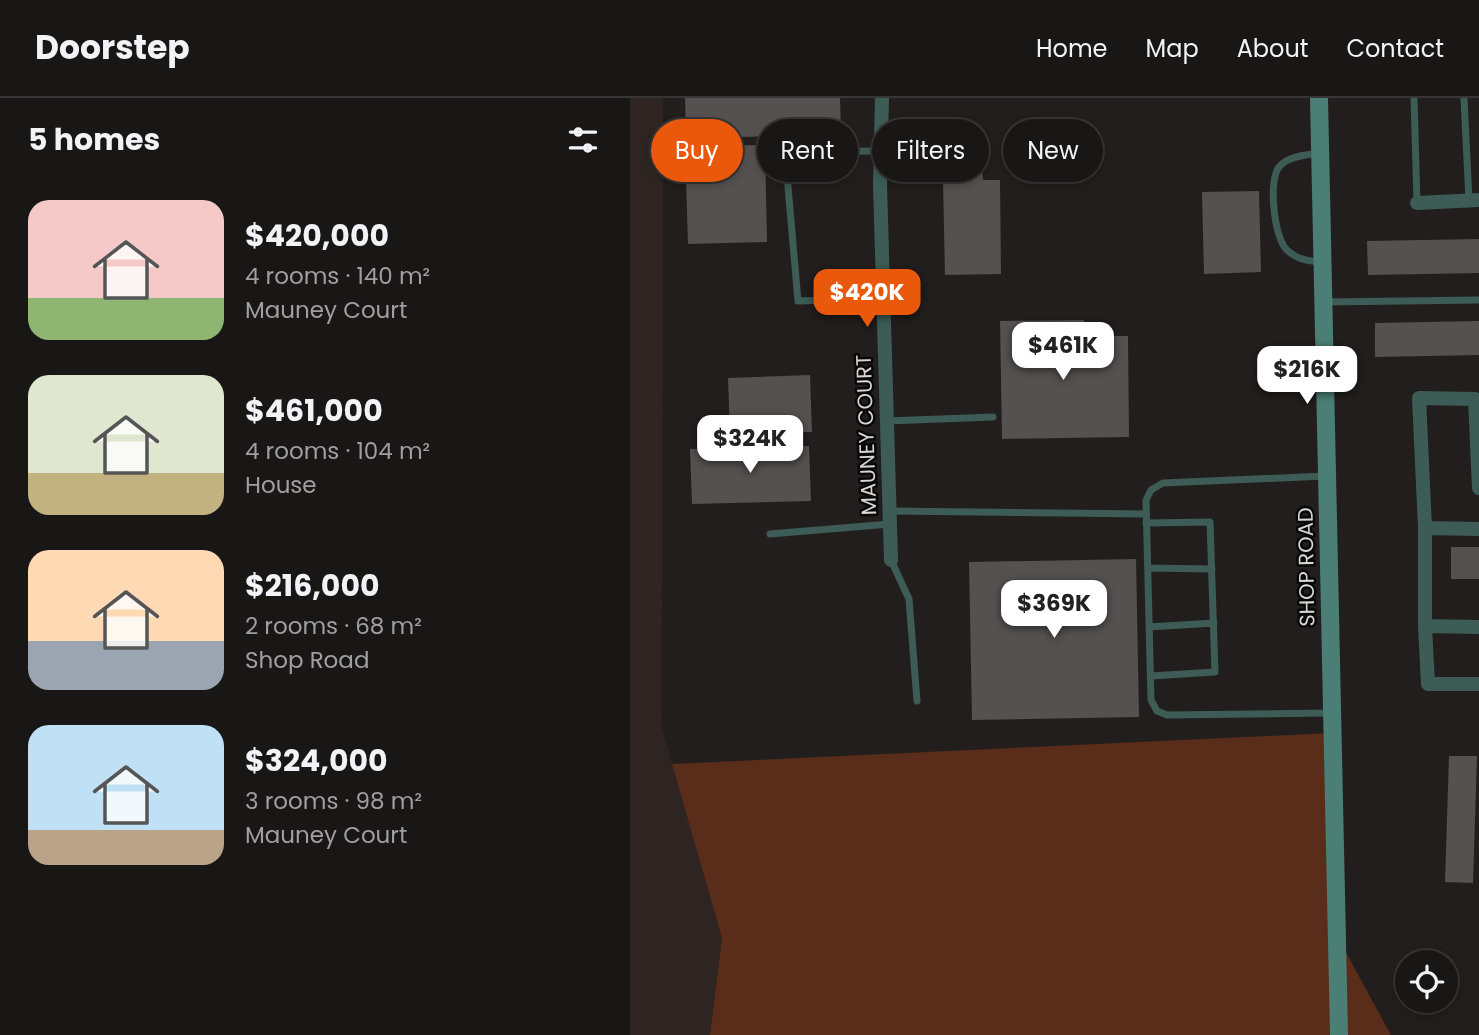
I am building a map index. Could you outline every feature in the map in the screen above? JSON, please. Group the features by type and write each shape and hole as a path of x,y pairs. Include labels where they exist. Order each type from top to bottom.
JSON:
{"street":[{"name":"MAUNEY COURT","path":"881,98 881,119"},
{"name":"SHOP ROAD","path":"1319,98 1339,1035"},
{"name":"MAUNEY COURT","path":"881,182 891,560"},
{"path":"1417,203 1474,200"},
{"path":"1479,488 1475,399 1419,398 1428,684 1479,684"},
{"path":"1425,528 1479,528"},
{"path":"1425,626 1479,627"}],"lane":[{"path":"1414,98 1417,203"},
{"path":"1464,98 1474,200"},
{"path":"872,152 785,152 798,301 883,298"},
{"path":"1321,153 1294,157 1279,167 1273,182 1276,230 1284,248 1299,260 1323,262"},
{"path":"1324,302 1479,300"},
{"path":"887,421 993,417"},
{"path":"1327,476 1163,483 1151,490 1146,500 1146,523 1151,701 1157,711 1167,715 1331,713"},
{"path":"770,534 890,518 1146,513"},
{"path":"1146,523 1210,522 1216,672 1151,676"},
{"path":"891,560 908,599 917,701"},
{"path":"1148,569 1212,569"},
{"path":"1149,627 1214,623"}],"shaded area":[{"path":"630,98 663,98 663,119 651,119 651,182 663,182 662,728 722,938 710,1035 630,1035"},
{"path":"1332,733 1337,936 1391,1035 710,1035 722,938 672,764"}],"building":[{"path":"685,98 840,98 841,119 757,119 757,137 743,137 743,119 686,119"},
{"path":"743,145 757,145 757,182 766,182 767,242 688,244 686,182 743,182"},
{"path":"1000,180 1001,274 945,275 943,182"},
{"path":"1259,191 1261,272 1204,274 1202,192"},
{"path":"1479,239 1479,273 1368,275 1367,241"},
{"path":"1084,320 1084,336 1128,336 1129,437 1002,439 1000,321"},
{"path":"1479,321 1479,355 1375,357 1375,323"},
{"path":"810,375 812,432 730,434 728,378"},
{"path":"809,446 811,501 692,504 690,449"},
{"path":"1451,547 1479,547 1479,579 1451,579"},
{"path":"1136,559 1139,717 972,720 969,562"},
{"path":"1449,756 1477,756 1473,883 1445,882"}]}
